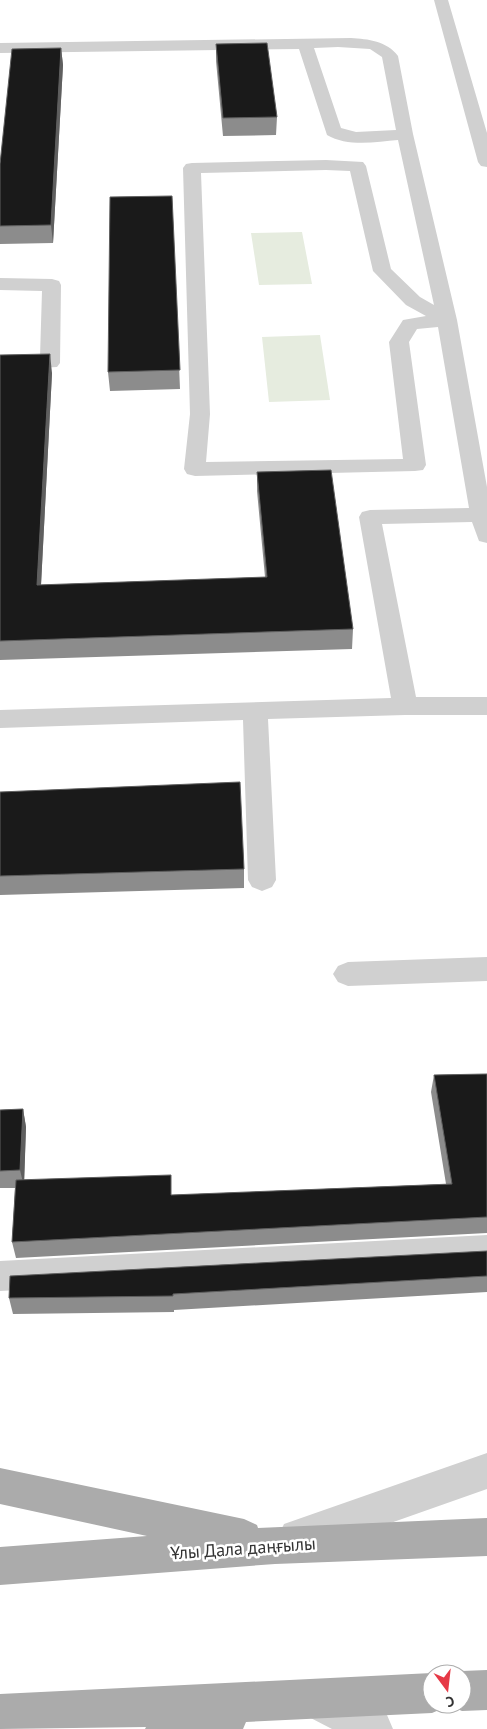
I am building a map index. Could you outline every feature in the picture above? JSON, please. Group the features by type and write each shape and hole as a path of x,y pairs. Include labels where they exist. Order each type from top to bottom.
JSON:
{"main road":[{"path":"0,1486 275,1545"},
{"name":"Ұлы Дала даңғылы","path":"0,1566 275,1545 487,1537"},
{"path":"472,1691 487,1690"},
{"path":"0,1714 422,1693"},
{"path":"165,1729 316,1699"}],"street":[{"path":"441,0 471,81 487,162"},
{"path":"305,44 335,134 354,137 406,134"},
{"path":"0,48 372,44 387,51 390,56 447,320 484,525 370,517 405,706"},
{"path":"357,166 382,271 413,301 447,320 410,324 398,342 415,465 195,469 200,414 192,168 357,166"},
{"path":"0,284 52,285 50,363 0,364"},
{"path":"0,718 405,706 487,706"},
{"path":"255,711 262,880"},
{"path":"348,974 487,969"},
{"path":"0,1276 487,1250"},
{"path":"275,1545 487,1471"},
{"path":"316,1699 373,1729"}],"shaded area":[{"path":"302,232 312,284 259,285 251,233"},
{"path":"320,335 330,400 269,402 262,337"}],"building":[{"path":"267,43 277,117 223,118 216,44"},
{"path":"61,48 51,225 0,226 0,164 12,49"},
{"path":"172,196 180,370 108,372 110,197"},
{"path":"50,354 37,585 267,577 257,472 331,470 353,629 0,641 0,355"},
{"path":"240,782 244,869 0,876 0,792"},
{"path":"487,1074 487,1217 12,1242 16,1180 171,1175 171,1195 452,1184 434,1075"},
{"path":"23,1109 20,1170 0,1171 0,1110"},
{"path":"487,1251 487,1276 173,1294 173,1296 9,1298 10,1276"}]}
